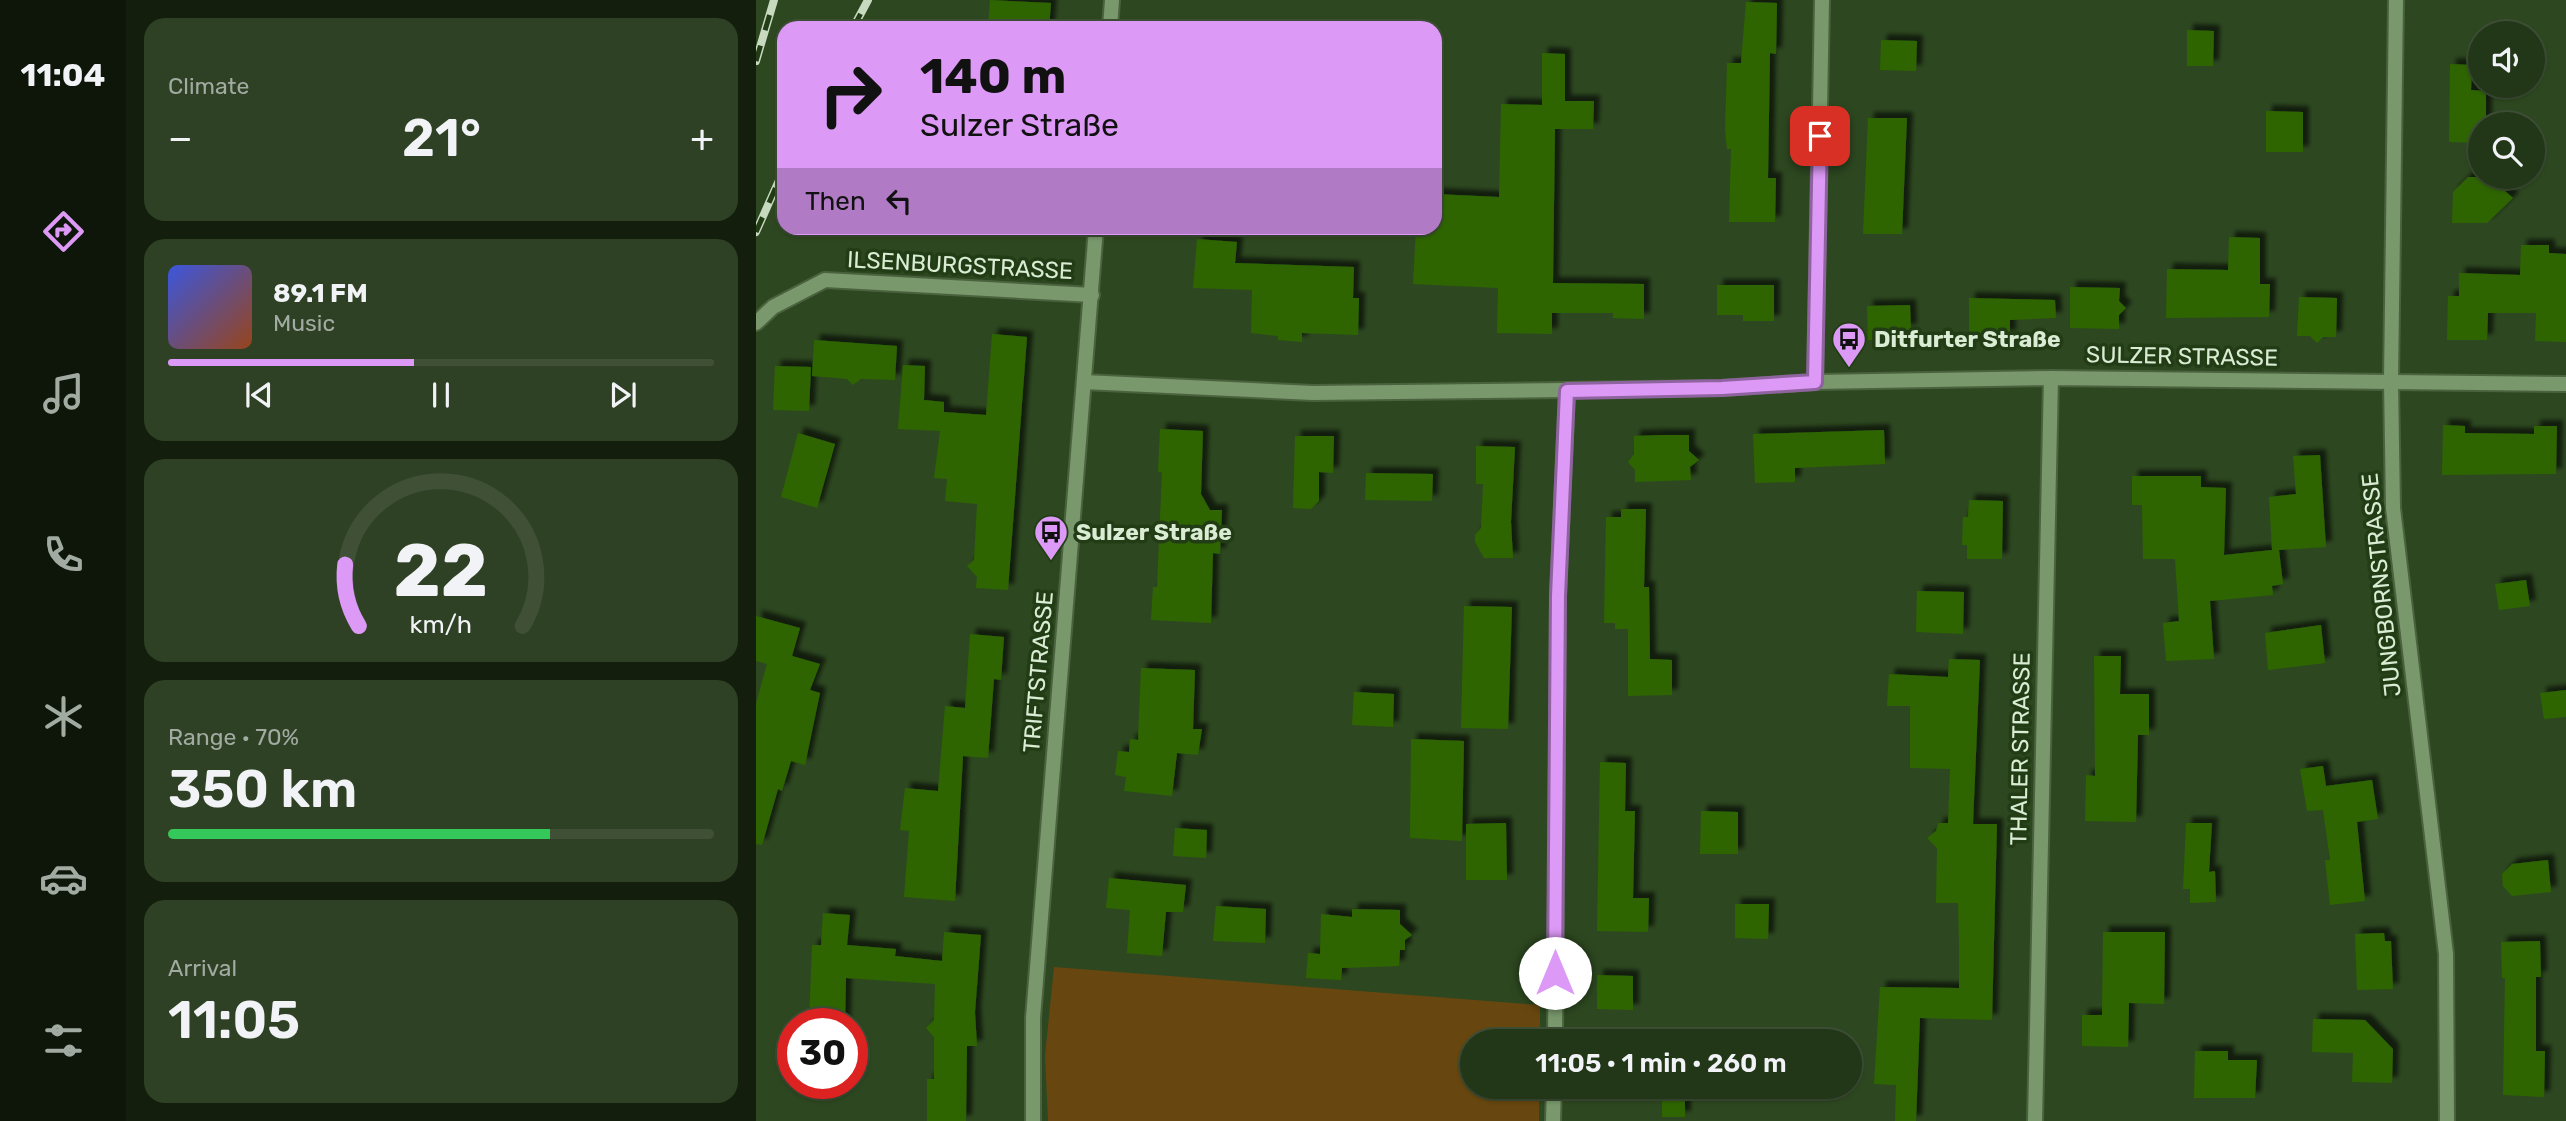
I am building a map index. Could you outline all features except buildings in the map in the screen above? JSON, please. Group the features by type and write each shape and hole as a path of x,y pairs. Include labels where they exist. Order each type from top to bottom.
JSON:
{"street":[{"path":"1110,21 1112,0"},
{"path":"1815,382 1822,0"},
{"name":"JUNGBORNSTRASSE","path":"2396,0 2390,381 2393,508 2446,954 2446,1121"},
{"name":"TRIFTSTRASSE","path":"1033,1121 1033,1018 1095,235"},
{"name":"ILSENBURGSTRASSE","path":"756,323 774,307 825,280 1091,295"},
{"name":"SULZER STRASSE","path":"1084,382 1314,393 1722,388 1815,382 2051,378 2566,384"},
{"name":"THALER STRASSE","path":"2035,1121 2051,378"},
{"path":"1555,1029 1558,596 1567,391"},
{"path":"1553,1121 1554,1099"}],"shaded area":[{"path":"1054,967 1540,1005 1540,1029 1460,1029 1460,1099 1539,1099 1539,1121 1048,1121 1045,1056"}],"railway":[{"path":"756,61 774,0"},
{"path":"857,21 868,0"},
{"path":"756,232 777,185"}],"place":[{"name":"Ditfurter Straße","path":"1849,369"},
{"name":"Sulzer Straße","path":"1051,562"}],"route":[{"path":"1555,973 1558,596 1567,391 1722,388 1815,382 1820,136"}]}
